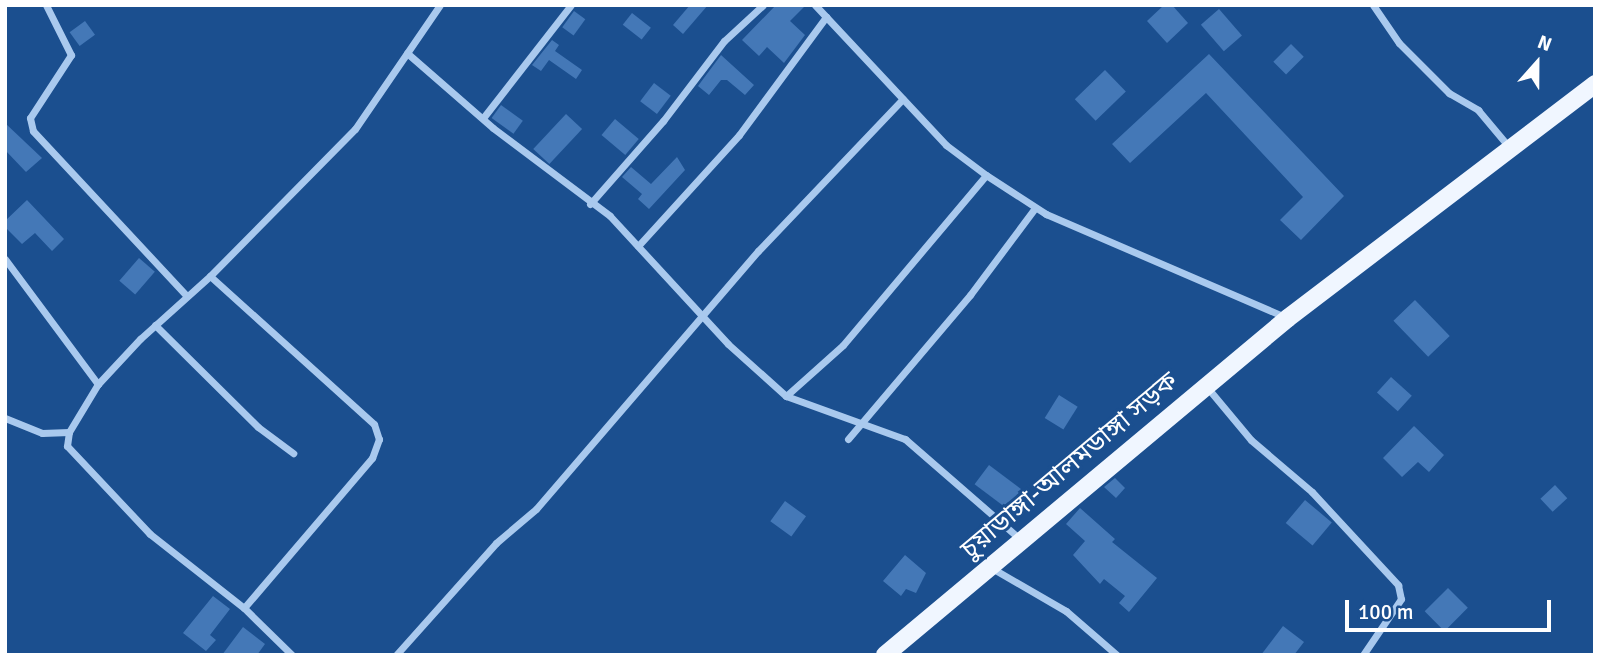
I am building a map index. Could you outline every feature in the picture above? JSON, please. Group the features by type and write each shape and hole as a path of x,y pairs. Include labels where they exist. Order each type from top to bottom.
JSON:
{"main road":[{"name":"চুয়াডাঙ্গা-আলমডাঙ্গা সড়ক","path":"885,655 1288,318 1508,147 1595,84"}],"street":[{"path":"46,5 71,55 30,118 33,131 186,295"},
{"path":"292,655 244,608 150,534 67,446 69,432 98,384 186,295 210,276 355,129 440,5"},
{"path":"483,118 571,5"},
{"path":"590,204 663,121 724,41 763,5"},
{"path":"815,5 946,145 1035,208 1288,318"},
{"path":"1373,5 1399,43 1449,93 1478,110 1508,147"},
{"path":"638,246 740,135 827,17"},
{"path":"407,53 590,204 610,216 705,314 728,344 786,397 862,421 905,439 1022,541"},
{"path":"396,655 487,553 536,509 786,221 903,99"},
{"path":"786,397 843,345 986,175"},
{"path":"848,439 970,295 1035,208"},
{"path":"5,259 98,384"},
{"path":"210,276 374,424 379,439 372,457 244,608"},
{"path":"155,325 258,427 293,453"},
{"path":"1206,386 1251,440 1311,492 1398,585 1401,599 1363,655"},
{"path":"5,418 42,433 69,432"},
{"path":"990,567 1066,611 1117,655"}],"building":[{"path":"690,5 708,5 683,34 673,25"},
{"path":"776,5 806,5 790,21 805,35 784,63 767,47 759,56 742,40"},
{"path":"1164,5 1172,5 1188,23 1167,43 1147,21"},
{"path":"1219,9 1242,35 1224,51 1201,25"},
{"path":"574,11 585,19 574,35 562,27"},
{"path":"632,13 651,28 642,40 623,25"},
{"path":"85,21 95,35 80,46 70,32"},
{"path":"552,40 559,45 555,51 582,70 576,79 549,60 541,71 532,65"},
{"path":"1291,44 1304,57 1286,74 1273,62"},
{"path":"1209,54 1344,196 1301,240 1280,220 1303,197 1206,93 1130,163 1112,144"},
{"path":"721,55 754,85 745,95 727,80 721,80 709,95 698,86"},
{"path":"1105,70 1126,92 1096,121 1075,99"},
{"path":"654,83 671,96 657,114 640,101"},
{"path":"501,105 523,121 513,134 492,118"},
{"path":"566,114 582,129 549,164 533,149"},
{"path":"615,119 639,139 625,155 602,135"},
{"path":"5,123 42,158 26,172 5,150"},
{"path":"677,157 685,170 649,209 638,199 642,194 622,177 631,167 651,184"},
{"path":"27,200 64,239 52,251 35,233 22,244 5,227 5,221"},
{"path":"139,258 155,272 135,294 119,281"},
{"path":"1415,300 1450,336 1428,357 1393,321"},
{"path":"1391,377 1412,396 1398,411 1377,393"},
{"path":"1059,395 1078,407 1063,430 1045,418"},
{"path":"1414,426 1444,455 1429,472 1418,462 1402,477 1383,458"},
{"path":"989,465 1032,497 1018,517 975,484"},
{"path":"1115,478 1125,488 1116,498 1104,487"},
{"path":"1555,485 1567,498 1553,512 1540,499"},
{"path":"1305,500 1332,522 1313,545 1286,523"},
{"path":"785,501 806,516 791,537 770,521"},
{"path":"1080,508 1115,539 1112,542 1157,578 1129,612 1119,603 1125,596 1104,579 1100,584 1073,555 1085,541 1066,524"},
{"path":"905,555 926,573 916,593 906,589 901,596 883,581"},
{"path":"1448,588 1468,608 1444,631 1425,611"},
{"path":"213,596 230,609 210,635 216,640 206,651 183,633"},
{"path":"1283,626 1304,642 1294,655 1261,655"},
{"path":"243,627 265,644 257,655 222,655"}]}
